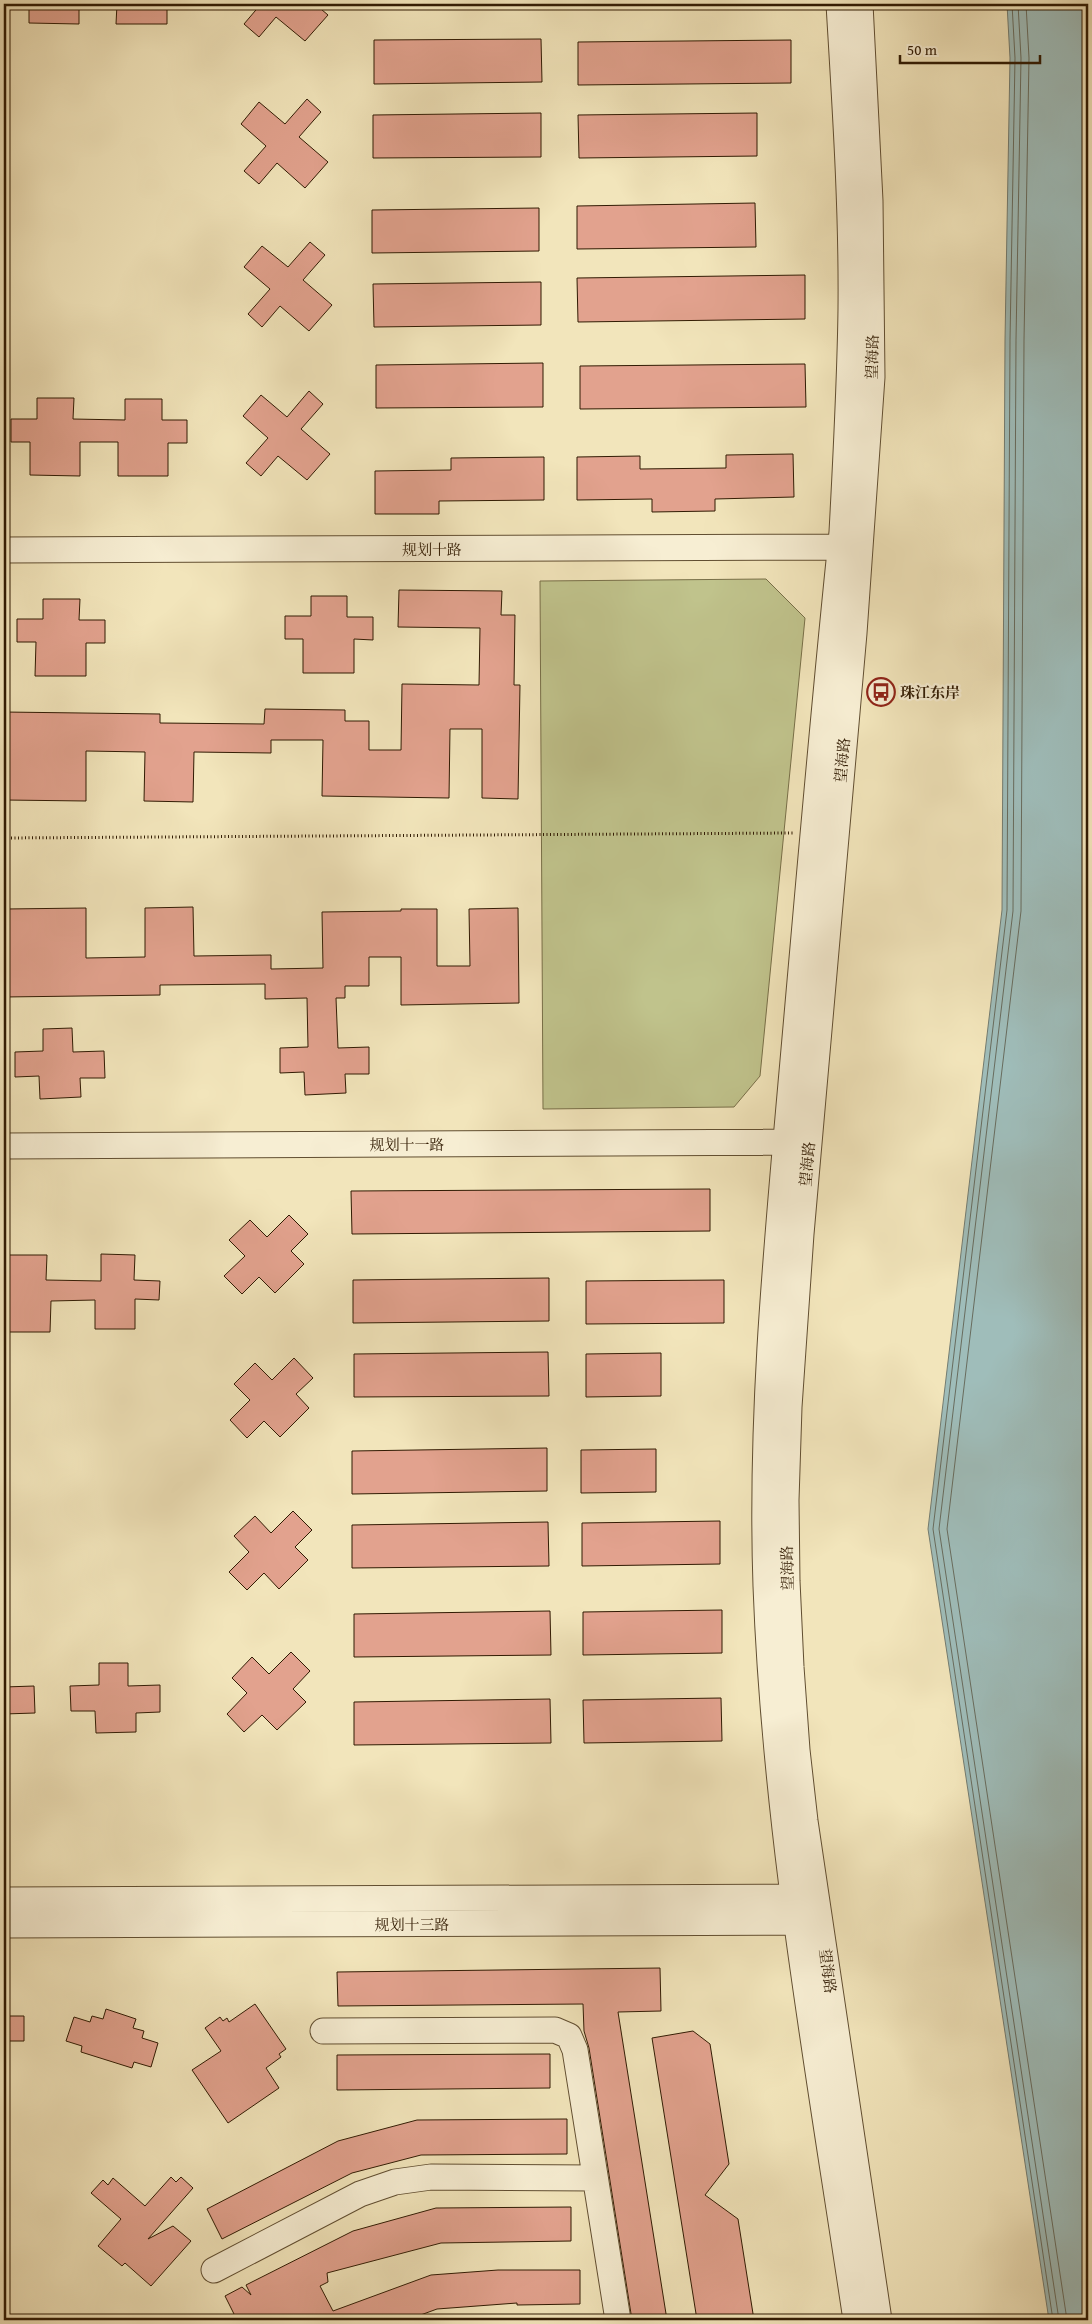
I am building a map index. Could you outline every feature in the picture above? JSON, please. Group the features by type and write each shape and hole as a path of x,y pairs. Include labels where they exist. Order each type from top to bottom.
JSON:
{"street":[{"name":"望海路","path":"839,4 850,231 851,308 848,419 851,547 798,1142 766,1406 766,1583 777,1747 806,1897 856,2320"},
{"name":"望海路","path":"798,1142 813,833 851,547 870,425 873,323 870,201 860,4"},
{"name":"规划十路","path":"4,550 851,547"},
{"name":"规划十一路","path":"4,1146 798,1142"},
{"name":"规划十三路","path":"4,1900 806,1897"},
{"name":"望海路","path":"809,1922 878,2320"},
{"name":"规划十三路","path":"4,1926 809,1922"},
{"path":"323,2031 563,2031 573,2042 618,2320"},
{"path":"214,2270 360,2194 395,2182 430,2177 595,2178"}],"path":[{"path":"4,838 813,833"}],"green space":[{"path":"766,579 805,618 760,1076 734,1107 543,1109 540,581"}],"water":[{"path":"1007,4 1088,4 1088,2320 1049,2320 928,1529 1002,910 1005,340 1010,58"}],"building":[{"path":"29,4 79,4 79,24 29,23"},
{"path":"117,4 167,4 167,24 116,24"},
{"path":"261,4 315,4 328,15 305,41 276,17 259,37 244,24"},
{"path":"541,39 542,82 374,84 374,40"},
{"path":"791,40 791,83 578,85 578,42"},
{"path":"307,99 321,112 299,137 328,162 305,188 277,163 259,184 244,171 266,146 241,124 259,102 285,124"},
{"path":"541,113 541,157 373,158 373,115"},
{"path":"757,113 757,156 579,158 578,115"},
{"path":"755,203 756,247 577,249 577,206"},
{"path":"539,208 539,251 372,253 372,210"},
{"path":"310,242 325,255 303,280 332,305 309,331 280,306 262,327 248,314 270,289 244,267 262,246 288,267"},
{"path":"805,275 805,319 578,322 577,278"},
{"path":"541,282 541,325 374,327 373,284"},
{"path":"543,363 543,407 376,408 376,365"},
{"path":"805,364 806,407 580,409 580,366"},
{"path":"309,391 323,404 301,429 330,454 307,480 278,456 261,476 246,463 268,438 243,416 261,395 287,417"},
{"path":"37,398 74,398 73,419 125,420 125,399 162,399 162,420 187,420 187,443 168,443 168,476 118,476 118,442 80,442 80,476 30,475 30,442 11,442 11,419 37,419"},
{"path":"793,454 794,497 715,499 715,511 652,512 652,499 577,500 577,457 640,456 640,469 726,468 726,455"},
{"path":"544,457 544,500 439,501 439,514 375,514 375,471 451,470 451,458"},
{"path":"399,590 502,591 501,615 515,615 514,685 520,685 518,799 482,798 482,729 450,729 449,798 322,796 323,740 271,740 271,753 194,752 193,802 144,801 145,752 86,751 86,801 5,800 4,712 160,714 160,723 264,724 265,709 345,710 345,721 369,721 369,750 401,750 402,684 479,685 480,628 398,627"},
{"path":"311,596 347,596 347,617 373,617 373,640 354,639 354,673 303,673 303,639 285,639 285,616 311,616"},
{"path":"43,599 80,599 79,620 105,620 105,643 86,643 86,676 35,676 36,642 17,642 17,619 43,619"},
{"path":"193,907 194,956 271,955 271,969 323,968 322,912 401,911 401,909 437,909 437,966 470,966 469,909 518,908 519,1003 401,1005 401,957 369,957 369,986 345,986 345,998 336,998 338,1048 369,1047 369,1074 345,1074 346,1093 305,1095 304,1072 280,1073 280,1048 308,1047 307,998 265,999 265,984 160,985 160,995 4,997 6,909 86,908 86,958 145,957 145,908"},
{"path":"72,1028 73,1052 104,1051 105,1078 80,1078 81,1097 40,1099 39,1076 15,1077 15,1052 43,1051 43,1029"},
{"path":"710,1189 710,1231 352,1234 351,1191"},
{"path":"289,1215 308,1234 291,1251 304,1264 275,1293 259,1277 242,1294 224,1276 245,1256 229,1240 250,1220 267,1237"},
{"path":"101,1254 135,1255 134,1280 160,1281 159,1300 135,1299 135,1329 95,1329 95,1300 51,1301 50,1332 4,1332 4,1279 8,1279 8,1255 47,1255 46,1280 101,1281"},
{"path":"549,1278 549,1321 353,1323 353,1280"},
{"path":"724,1280 724,1323 586,1324 586,1281"},
{"path":"548,1352 549,1396 354,1397 354,1354"},
{"path":"661,1353 661,1396 586,1397 586,1354"},
{"path":"294,1358 313,1378 296,1394 309,1408 280,1437 264,1421 247,1438 230,1420 250,1400 234,1384 255,1363 272,1380"},
{"path":"547,1448 547,1491 352,1494 352,1451"},
{"path":"656,1449 656,1492 581,1493 581,1450"},
{"path":"293,1511 312,1530 295,1547 308,1560 279,1589 264,1573 247,1590 229,1572 249,1552 234,1536 255,1516 271,1533"},
{"path":"720,1521 720,1564 582,1566 582,1523"},
{"path":"548,1522 549,1566 352,1568 352,1525"},
{"path":"722,1610 722,1653 583,1655 583,1612"},
{"path":"550,1611 551,1655 354,1657 354,1614"},
{"path":"291,1652 310,1671 293,1689 306,1702 277,1730 262,1715 244,1732 227,1714 247,1693 232,1678 252,1657 269,1674"},
{"path":"99,1663 128,1663 128,1686 160,1685 160,1712 136,1713 136,1732 96,1733 95,1711 71,1711 70,1686 99,1685"},
{"path":"34,1686 35,1713 4,1714 4,1687"},
{"path":"721,1698 722,1741 584,1743 583,1700"},
{"path":"550,1699 551,1743 354,1745 354,1702"},
{"path":"660,1968 661,2011 618,2012 667,2320 632,2320 589,2048 584,2031 583,2004 338,2006 337,1972"},
{"path":"255,2004 286,2049 279,2054 281,2057 266,2068 279,2088 228,2123 192,2070 221,2051 205,2028 220,2017 223,2021 227,2018 229,2022"},
{"path":"106,2009 136,2019 133,2028 144,2031 142,2038 158,2043 151,2067 134,2062 132,2068 81,2052 82,2046 66,2041 74,2017 90,2022 92,2016 103,2019"},
{"path":"4,2016 24,2016 24,2041 4,2041"},
{"path":"693,2031 710,2044 729,2164 705,2195 738,2219 754,2320 697,2320 652,2038"},
{"path":"550,2054 550,2088 337,2090 337,2055"},
{"path":"567,2119 567,2154 421,2155 352,2173 222,2239 207,2209 338,2141 417,2120"},
{"path":"171,2177 176,2182 181,2177 193,2188 148,2239 173,2226 191,2241 151,2286 125,2263 122,2266 98,2246 121,2219 91,2193 103,2180 108,2185 113,2178 145,2206"},
{"path":"571,2207 571,2241 441,2243 327,2273 328,2282 320,2286 333,2311 431,2275 498,2270 580,2270 580,2304 517,2305 517,2303 437,2309 407,2320 237,2320 225,2296 242,2287 251,2295 246,2285 353,2231 436,2208"}],"place":[{"name":"珠江东岸","path":"881,692"}]}
